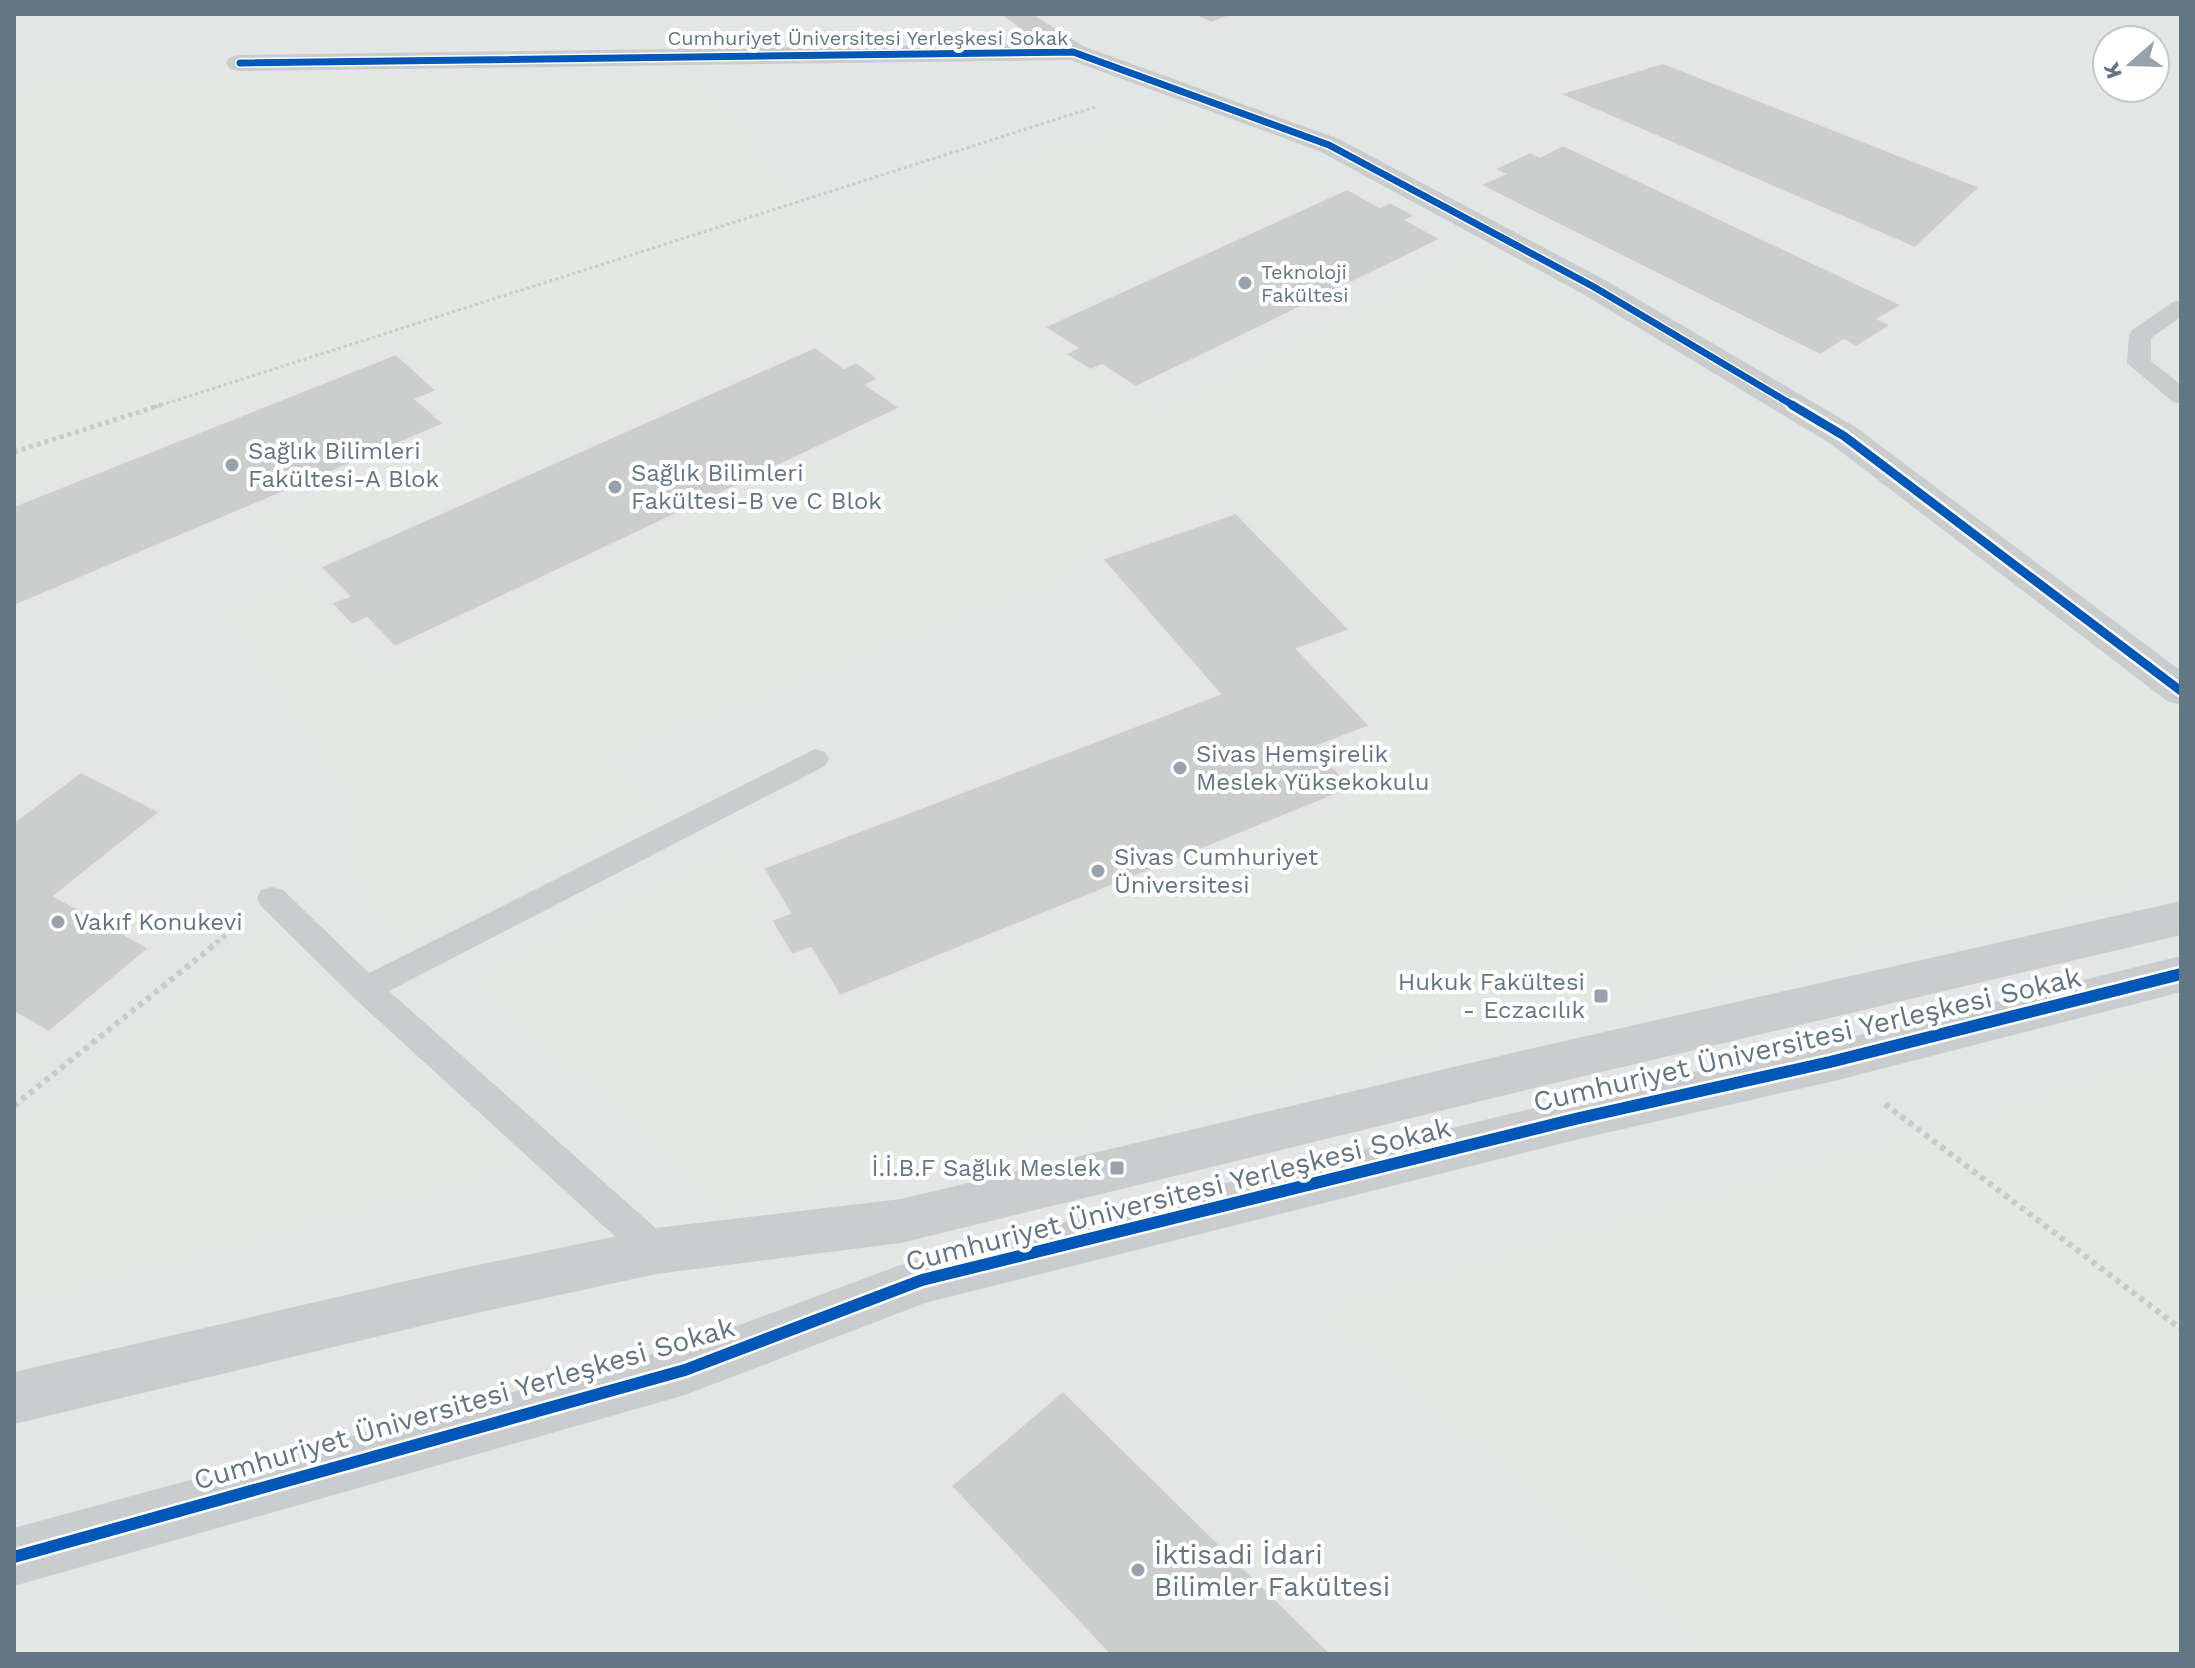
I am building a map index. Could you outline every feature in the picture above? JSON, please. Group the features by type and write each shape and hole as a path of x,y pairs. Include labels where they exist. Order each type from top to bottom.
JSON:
{"street":[{"name":"Cumhuriyet Üniversitesi Yerleşkesi Sokak","path":"1014,14 1073,52 1329,145 1594,287 1844,436 2181,691"},
{"name":"Cumhuriyet Üniversitesi Yerleşkesi Sokak","path":"240,63 1073,52"},
{"name":"Cumhuriyet Üniversitesi Yerleşkesi Sokak","path":"14,1398 454,1294 656,1251 901,1221 1538,1067 2181,918"},
{"name":"Cumhuriyet Üniversitesi Yerleşkesi Sokak","path":"14,1557 685,1370 922,1280 1575,1119 1830,1062 2181,974"}],"lane":[{"path":"2180,395 2139,363 2140,335 2181,307"},
{"path":"365,989 815,759"},
{"path":"272,898 365,989 656,1251"}],"path":[{"path":"14,452 1164,85"},
{"path":"14,1106 272,898"},
{"path":"1830,1062 2181,1329"}],"shaded area":[{"name":"Sivas Cumhuriyet Üniversitesi","path":"14,14 2181,14 2181,1654 14,1654"},
{"path":"700,75 807,213 1199,108 1345,179 1028,329 1153,408 1473,251 1829,445 2181,711 2181,881 723,1216 475,978 730,845 773,910 755,918 785,970 802,962 833,1012 1371,791 1342,751 1391,730 1318,656 1367,636 1234,504 1072,559 1085,573 604,761 659,811 404,944 368,904 345,826 349,796 225,613 301,577 377,668 916,410 816,338 300,570 252,520 464,427 436,400 453,392 393,345 14,499 14,86 137,77"},
{"path":"261,927 525,1168 14,1309 14,1128"},
{"path":"14,1037 52,1060 14,1091"},
{"path":"2181,1053 2181,1654 1716,1654 1315,1309"}],"building":[{"path":"1192,14 1235,14 1211,23"},
{"path":"1663,63 1980,187 1915,248 1559,94"},
{"path":"1563,145 1902,305 1878,319 1891,325 1856,347 1844,340 1820,355 1480,185 1504,174 1494,169 1530,152 1540,157"},
{"name":"Teknoloji Fakültesi","path":"1347,189 1380,207 1390,202 1416,216 1406,220 1441,239 1136,387 1102,365 1091,370 1065,354 1077,348 1044,327"},
{"name":"Sağlık Bilimleri Fakültesi-B ve C Blok","path":"815,347 844,368 856,362 879,379 866,385 900,408 395,647 367,618 352,625 331,603 349,596 320,567"},
{"name":"Sağlık Bilimleri Fakültesi-A Blok","path":"396,354 437,391 416,399 444,424 14,606 14,506"},
{"name":"Sivas Hemşirelik Meslek Yüksekokulu","path":"1236,513 1350,630 1297,649 1370,726 1315,747 1352,788 840,996 811,948 792,955 771,920 790,913 763,868 1220,694 1102,559"},
{"name":"Vakıf Konukevi","path":"81,772 160,812 54,896 149,948 49,1032 14,1012 14,822"},
{"name":"İktisadi İdari Bilimler Fakültesi","path":"1063,1391 1331,1654 1109,1654 951,1486"}],"cycle path":[{"path":"240,63 1073,52 1329,145 1594,287 1844,436 2181,691"},
{"path":"14,1557 685,1370 922,1280 1575,1119 1830,1062 2181,974"}],"place":[{"name":"Teknoloji Fakültesi","path":"1245,283"},
{"name":"Sağlık Bilimleri Fakültesi-A Blok","path":"232,465"},
{"name":"Sağlık Bilimleri Fakültesi-B ve C Blok","path":"615,487"},
{"name":"Sivas Hemşirelik Meslek Yüksekokulu","path":"1180,768"},
{"name":"Sivas Cumhuriyet Üniversitesi","path":"1098,871"},
{"name":"Vakıf Konukevi","path":"58,922"},
{"name":"Hukuk Fakültesi - Eczacılık","path":"1601,996"},
{"name":"İ.İ.B.F Sağlık Meslek","path":"1117,1168"},
{"name":"İktisadi İdari Bilimler Fakültesi","path":"1138,1570"}]}
